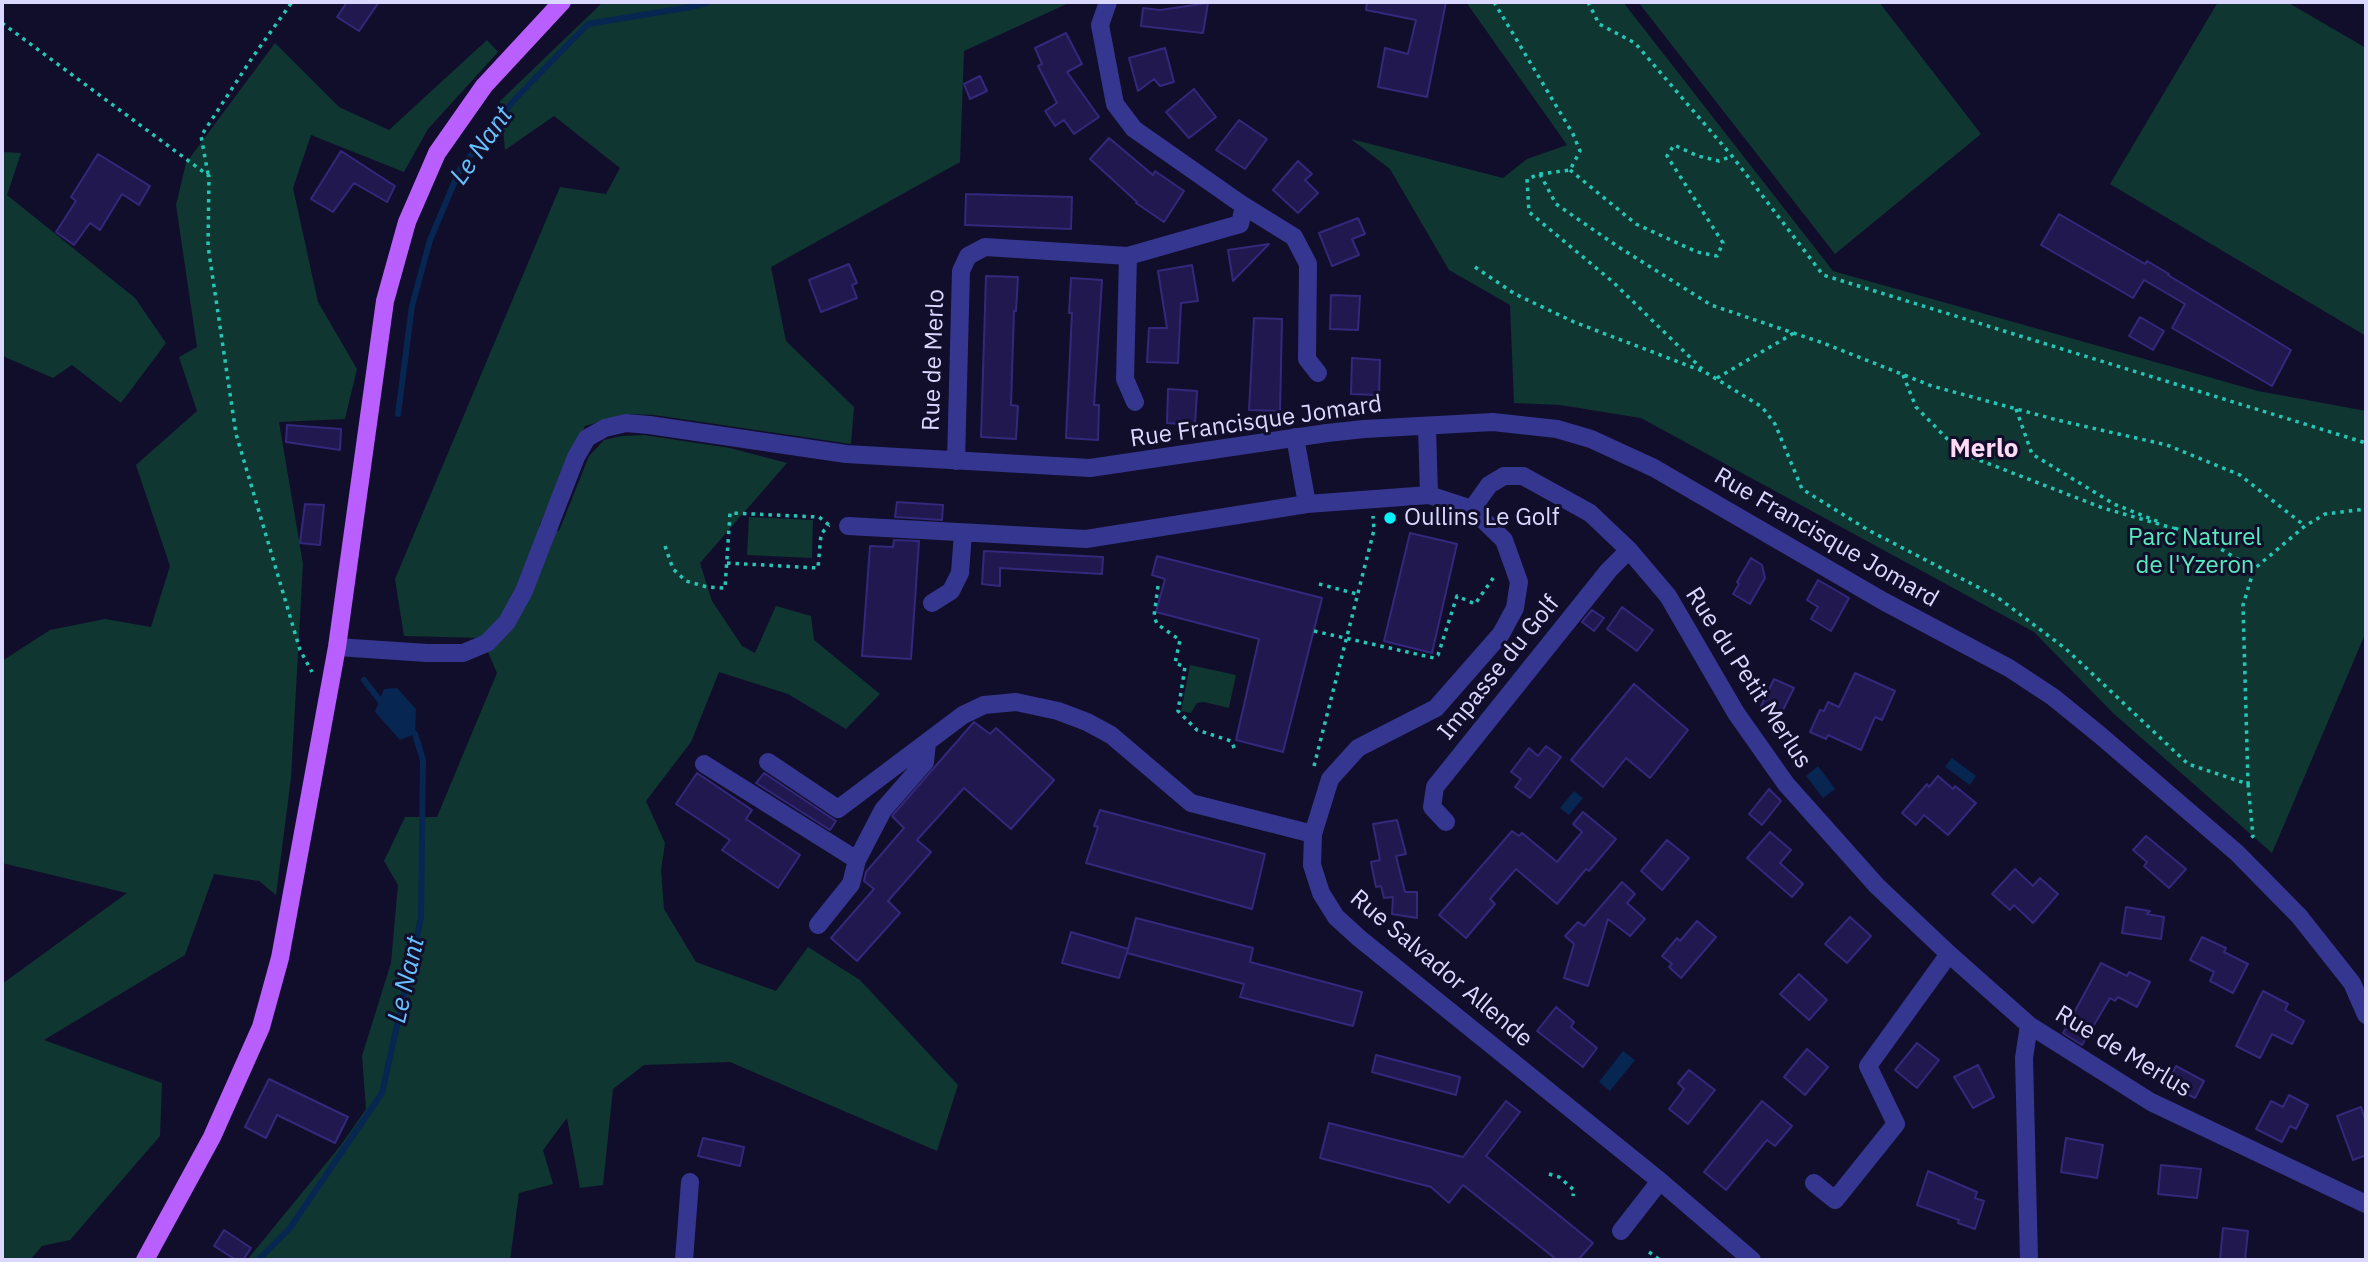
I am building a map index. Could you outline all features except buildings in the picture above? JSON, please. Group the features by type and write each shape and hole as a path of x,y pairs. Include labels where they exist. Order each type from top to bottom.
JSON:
{"main road":[{"path":"145,1260 212,1137 261,1027 280,958 337,647 385,300 407,222 437,153 484,86 562,2"}],"street":[{"path":"1108,2 1100,25 1115,104 1134,129 1244,206 1294,237 1308,264 1307,359 1318,373"},
{"name":"Rue de Merlo","path":"956,461 961,271 968,256 985,247 1128,256 1240,224 1244,206"},
{"path":"1128,256 1125,379 1135,402"},
{"name":"Rue Francisque Jomard","path":"337,647 463,653 487,643 507,622 524,591 576,457 587,438 605,428 626,423 846,454 1090,468 1364,429 1493,422 1557,429 1591,439 1654,468 1883,601 2009,668 2053,697 2237,853 2299,916 2359,984 2366,1015"},
{"path":"1427,426 1429,495"},
{"path":"1295,437 1307,504"},
{"name":"Rue du Petit Merlus","path":"1472,509 1489,485 1504,476 1523,476 1590,513 1629,550 1668,596 1736,713 1786,784 1877,886 1948,954 2029,1025"},
{"name":"Rue Salvador Allende","path":"848,526 1086,539 1307,504 1429,495 1472,509 1504,540 1519,582 1515,608 1501,634 1436,708 1358,748 1331,779 1313,834 1312,865 1321,893 1336,917 1660,1181 1752,1260"},
{"path":"932,603 951,591 960,573 964,533"},
{"name":"Impasse du Golf","path":"1446,822 1432,807 1436,787 1609,570 1629,550"},
{"path":"768,762 838,809 962,715 984,705 1016,702 1087,722 1111,735 1191,803 1313,834"},
{"path":"818,925 851,884 857,860 883,810 925,762 927,742"},
{"path":"704,764 857,860"},
{"path":"1814,1183 1835,1200 1896,1124 1868,1066 1948,954"},
{"name":"Rue de Merlus","path":"2029,1260 2024,1058 2029,1025 2151,1102 2366,1204"},
{"path":"1621,1231 1660,1181"},
{"path":"684,1260 690,1182"}],"path":[{"path":"292,2 201,136 209,176 208,246 236,434 300,650 327,698"},
{"path":"1494,2 1573,134 1580,151 1570,170"},
{"path":"1588,2 1599,24 1635,43 1732,156 1823,275 2366,443"},
{"path":"2,23 209,176"},
{"path":"1705,372 1613,282 1529,212 1527,179 1540,174 1570,170 1636,224 1697,252 1717,256 1723,243 1667,156 1674,145 1698,156 1719,161 1732,156"},
{"path":"1540,174 1556,204 1711,305 1794,333 1932,386 2167,445 2239,475 2305,526"},
{"path":"1475,267 1515,294 1574,322 1705,372 1762,407 1775,424 1802,489 1868,530 1997,597 2066,649 2188,764 2248,784"},
{"path":"1716,378 1794,333"},
{"path":"1903,375 1916,407 1961,453 2103,508 2176,529"},
{"path":"2016,409 2032,454 2114,504 2208,542 2254,569"},
{"path":"2237,853 2253,836 2248,784 2243,605 2254,569 2305,526 2325,514 2366,509"},
{"path":"665,546 673,569 686,581 707,587 725,588 730,513 819,517 829,525 848,526"},
{"path":"1312,771 1374,524"},
{"path":"727,563 818,568 821,534 829,525"},
{"path":"1314,631 1434,658 1438,654 1457,596 1475,604 1510,556"},
{"path":"1319,584 1357,594"},
{"path":"1158,586 1154,616 1157,624 1180,640 1175,663 1185,667 1178,711 1197,730 1231,741 1236,752"},
{"path":"1549,1174 1559,1177 1574,1190 1573,1196"},
{"path":"1649,1252 1660,1260"}],"green space":[{"path":"603,2 1071,2 964,51 960,162 771,267 786,341 854,407 851,444 654,415 627,414 585,426 539,526 559,531 589,456 604,440 644,435 730,448 787,463 700,563 712,601 742,646 755,653 776,606 811,616 814,640 880,694 846,729 788,694 719,672 691,742 646,801 665,843 661,870 664,909 696,962 776,991 808,947 860,980 958,1085 937,1151 730,1062 644,1065 613,1089 603,1185 580,1188 567,1118 543,1150 553,1184 519,1193 510,1260 247,1260 341,1145 366,1109 362,1056 391,963 398,885 384,861 405,817 437,817 497,673 482,638 404,636 395,579 560,187 606,194 620,168 554,116 505,150 500,101"},
{"name":"Parc Naturel de l'Yzeron","path":"1466,2 1623,2 1833,271 2258,391 2366,411 2366,632 2272,853 2113,713 2034,632 1641,418 1560,405 1514,403 1510,305 1449,270 1390,169 1351,139 1503,178 1527,159 1567,145"},
{"path":"1879,2 1981,134 1835,254 1639,3"},
{"path":"2218,2 2287,2 2366,48 2366,336 2110,184"},
{"path":"487,40 498,52 428,129 404,172 311,135 293,188 318,302 357,369 345,419 279,422 303,564 291,778 276,895 259,881 214,874 185,955 44,1040 162,1083 160,1136 70,1240 42,1246 30,1260 2,1260 2,984 127,893 2,863 2,661 50,630 105,619 151,627 170,566 136,465 197,411 179,357 197,347 176,205 186,163 275,43 339,107 389,130"},
{"path":"2,152 21,153 7,195 135,298 166,343 121,403 72,365 53,378 5,357 2,351"},
{"path":"749,517 813,520 812,558 747,555"},
{"path":"1190,665 1236,675 1229,708 1204,702 1197,703 1191,713 1181,711"}],"water":[{"path":"397,688 416,709 415,734 400,740 375,712 384,689"},
{"path":"1952,758 1976,776 1970,785 1945,767"},
{"path":"1818,766 1835,789 1823,798 1806,776"},
{"path":"1574,791 1583,798 1569,815 1560,808"},
{"path":"1623,1051 1635,1060 1610,1091 1599,1082"}],"waterway":[{"name":"Le Nant","path":"398,414 412,306 430,240 460,169 514,100 588,24 709,2"},
{"name":"Le Nant","path":"364,680 385,707"},
{"name":"Le Nant","path":"258,1260 290,1228 382,1093 421,918 423,760 415,734 411,730"}],"place":[{"name":"Oullins Le Golf","path":"1390,518"}],"district":[{"name":"Merlo","path":"1984,449"}]}
